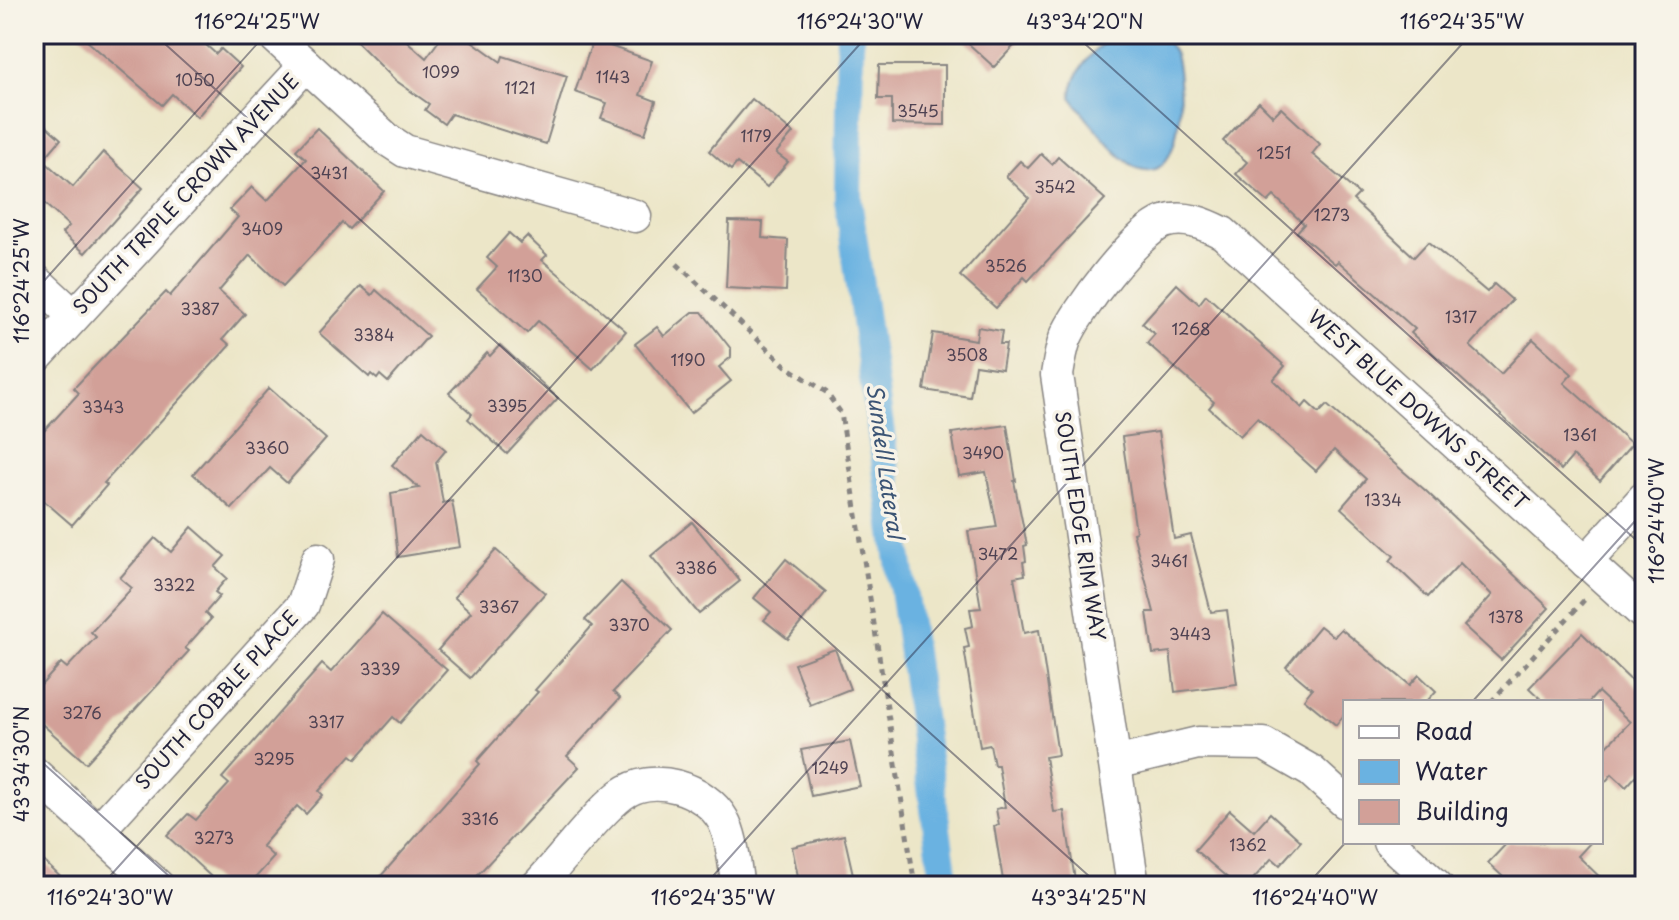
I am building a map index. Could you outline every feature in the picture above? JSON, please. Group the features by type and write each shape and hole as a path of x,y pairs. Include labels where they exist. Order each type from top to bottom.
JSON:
{"street":[{"path":"272,34 405,151 635,216"},
{"name":"SOUTH TRIPLE CROWN AVENUE","path":"34,360 306,65"},
{"name":"WEST BLUE DOWNS STREET","path":"1182,220 1202,223 1223,233 1645,615"},
{"name":"SOUTH EDGE RIM WAY","path":"1133,886 1057,375 1064,341 1083,304 1149,230 1165,222 1182,220"},
{"path":"34,279 73,315"},
{"path":"1586,562 1645,497"},
{"name":"SOUTH COBBLE PLACE","path":"98,831 303,605 318,559"},
{"path":"1115,763 1198,743 1264,744 1311,771 1343,800"},
{"path":"34,773 158,886"},
{"path":"537,886 622,795 660,785 685,788 706,800 724,821 738,886"},
{"path":"1391,844 1437,886"}],"path":[{"path":"677,264 786,366 826,392 841,413 915,886"},
{"path":"1493,700 1588,596"}],"water":[{"path":"1113,34 1161,34 1175,55 1180,106 1178,127 1166,161 1155,169 1140,169 1131,165 1103,138 1071,97 1076,78 1085,62"}],"building":[{"path":"79,34 194,34 216,54 221,49 241,67 197,117 172,94 162,105"},
{"path":"349,34 399,34 426,58 444,34 462,34 501,62 503,56 567,76 546,144 451,114 444,124 425,110 429,104 395,80"},
{"path":"958,34 1025,34 994,67"},
{"path":"593,40 652,61 640,95 656,101 645,134 601,118 607,103 575,92"},
{"path":"879,65 945,65 945,125 892,124 892,99 878,99"},
{"path":"752,99 793,133 776,153 788,162 767,187 737,163 731,170 709,151"},
{"path":"1259,102 1273,116 1281,108 1320,144 1312,154 1359,194 1353,200 1414,257 1428,242 1487,292 1494,284 1512,300 1470,346 1501,374 1533,339 1572,374 1564,383 1632,444 1600,481 1573,456 1561,470 1411,333 1415,329 1338,261 1335,264 1297,232 1304,224 1274,196 1268,202 1236,174 1247,162 1223,141"},
{"path":"34,115 61,139 43,160 73,187 103,152 143,188 85,253 62,233 69,226 34,194"},
{"path":"317,128 384,191 349,229 342,223 283,286 250,255 219,291 245,314 223,339 230,345 104,483 107,485 72,525 34,492 34,422 44,431 79,393 74,388 166,292 170,296 238,217 230,210 252,187 267,201 306,159 296,150"},
{"path":"1041,154 1052,164 1058,157 1105,199 1028,281 1024,277 996,308 960,276 1029,198 1006,176 1020,161 1028,168"},
{"path":"729,221 763,222 762,238 788,240 786,291 726,288"},
{"path":"509,233 520,243 527,236 547,255 542,260 626,331 593,369 538,321 527,333 477,289 497,267 487,258"},
{"path":"1177,284 1199,304 1206,295 1285,366 1273,380 1302,408 1307,402 1319,413 1327,405 1426,491 1549,608 1501,660 1464,626 1492,595 1460,563 1428,597 1390,561 1394,556 1341,508 1366,479 1334,450 1316,471 1257,418 1240,436 1209,408 1214,402 1147,343 1155,334 1142,323"},
{"path":"361,286 372,295 376,290 428,336 388,382 380,375 377,379 371,374 369,377 319,333"},
{"path":"693,312 702,312 731,349 731,357 719,367 731,381 691,413 635,344 657,327 664,336"},
{"path":"978,327 1002,331 1000,344 1006,344 1002,369 975,365 970,397 924,390 933,333 976,340"},
{"path":"500,345 558,398 507,454 468,419 472,414 449,393 487,353 490,356"},
{"path":"269,388 326,439 287,483 270,468 232,509 193,474"},
{"path":"1007,425 1027,545 1024,546 1025,575 1014,577 1024,633 1039,630 1058,755 1045,757 1054,812 1064,811 1076,886 1004,886 994,826 999,825 996,809 1005,807 998,765 994,765 990,745 980,747 964,648 969,647 965,628 973,626 970,609 981,608 968,531 997,527 986,472 959,476 952,433"},
{"path":"423,430 446,450 436,462 443,503 452,501 460,547 398,557 391,493 419,488 392,465"},
{"path":"1158,432 1174,539 1191,535 1211,612 1227,610 1237,684 1175,692 1170,652 1153,654 1147,612 1154,612 1133,533 1136,532 1122,437"},
{"path":"692,522 740,581 699,614 651,556"},
{"path":"192,527 225,556 215,567 227,578 215,592 220,596 205,613 211,619 185,648 189,651 86,763 34,717 34,693 61,663 67,668 96,637 91,632 132,588 120,578 155,538 171,552"},
{"path":"496,550 545,593 470,678 438,650 471,612 454,597"},
{"path":"786,559 826,592 788,639 764,620 771,612 754,598"},
{"path":"621,582 672,630 613,692 620,698 567,756 579,767 467,886 372,886 480,764 477,761 592,626 585,620"},
{"path":"382,614 447,670 400,723 393,717 356,759 351,755 319,791 323,795 306,814 297,806 262,846 274,857 248,886 221,886 167,836 188,814 196,820 229,784 222,778 322,664 331,672"},
{"path":"1320,626 1334,637 1341,629 1410,685 1419,675 1436,691 1428,700 1343,700 1343,716 1336,725 1304,699 1312,689 1286,667"},
{"path":"1582,633 1645,694 1645,766 1626,787 1612,774 1603,785 1603,750 1630,722 1598,692 1591,700 1542,700 1529,688"},
{"path":"835,649 850,689 810,705 794,664"},
{"path":"850,741 860,786 811,796 801,750"},
{"path":"1230,810 1254,831 1270,813 1301,841 1280,865 1272,858 1247,886 1237,886 1195,850"},
{"path":"844,835 855,883 800,886 792,847"},
{"path":"1506,844 1589,844 1578,856 1609,886 1513,886 1488,863"},
{"path":"34,852 70,886 34,886"}],"waterway":[{"name":"Sundell Lateral","path":"850,34 848,200 945,886"}]}
